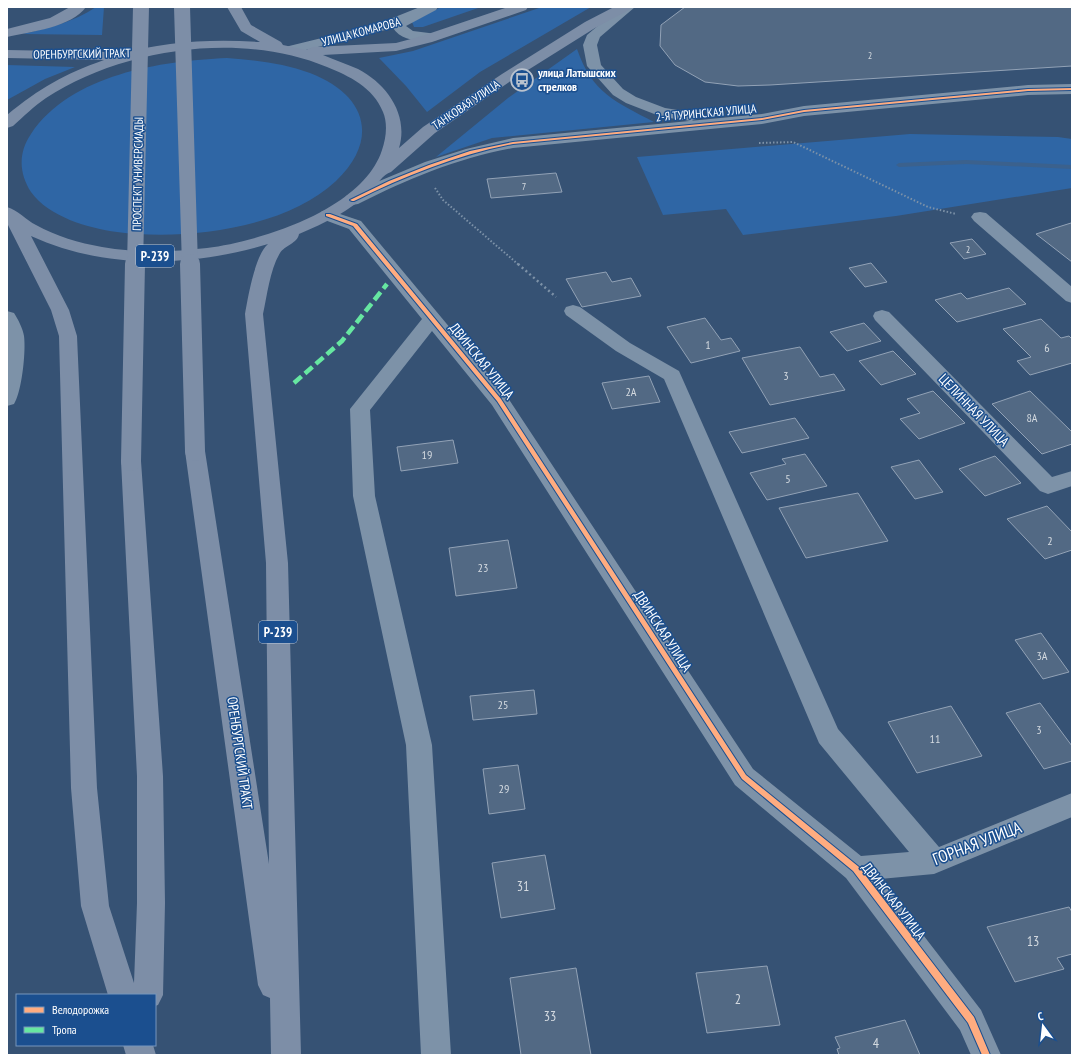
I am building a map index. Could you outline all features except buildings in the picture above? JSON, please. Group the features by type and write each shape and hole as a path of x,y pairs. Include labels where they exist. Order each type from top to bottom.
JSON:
{"main road":[{"path":"7,33 48,23 72,13 79,7"},
{"name":"ПРОСПЕКТ УНИВЕРСИАДЫ","path":"141,7 131,461 150,776 151,903 148,994"},
{"name":"ОРЕНБУРГСКИЙ ТРАКТ","path":"182,7 195,451 285,1055"},
{"path":"234,7 246,28 290,50 396,47 432,37 521,7"},
{"name":"ТАНКОВАЯ УЛИЦА","path":"376,176 429,130 488,90 590,25 624,7"},
{"name":"Р-239","path":"7,123 19,110 38,96 84,71 145,53 180,47 240,45 290,50 333,63 358,75 373,86 384,99 391,113 394,128 393,144 387,160 376,176 352,200 328,215 301,228 272,238 208,253 141,256 81,248 54,240 32,230 10,215"},
{"name":"ОРЕНБУРГСКИЙ ТРАКТ","path":"7,54 113,56 180,47"},
{"name":"Р-239","path":"10,215 60,310 68,336 84,788 95,906 123,994"},
{"name":"Р-239","path":"285,1055 277,564 254,314 261,280 272,250 301,228"}],"street":[{"name":"УЛИЦА КОМАРОВА","path":"290,50 370,31 411,18 431,7"},
{"path":"628,7 594,35 590,45 594,66 618,92 645,107 680,115 696,116 804,111"},
{"path":"411,18 398,26 402,32 409,35 432,37"},
{"name":"2-Я ТУРИНСКАЯ УЛИЦА","path":"352,200 426,167 498,145 546,139 762,119 804,111 1028,90 1072,89"},
{"name":"ДВИНСКАЯ УЛИЦА","path":"328,215 355,225 499,400 744,777 856,869 971,1020 986,1055"},
{"path":"980,217 1072,297"},
{"path":"573,311 623,347 672,375 828,736 934,862"},
{"name":"ЦЕЛИННАЯ УЛИЦА","path":"882,316 1048,486 1072,478"},
{"path":"7,317 15,335 12,380 7,399"},
{"path":"432,319 360,409 364,496 419,745 436,1055"},
{"name":"ГОРНАЯ УЛИЦА","path":"856,869 934,862 1072,805"}],"path":[{"path":"794,142 928,207 949,213 980,217"},
{"path":"443,200 573,311"}],"shaded area":[{"path":"96,7 104,7 102,35 23,34 70,21"},
{"path":"441,7 481,7 423,27 414,27 412,22"},
{"path":"542,7 591,7 480,72 427,112 406,86 379,58 413,51"},
{"path":"577,49 583,64 598,86 617,102 654,122 492,138 436,157 508,98"},
{"path":"227,58 269,62 310,73 329,82 344,93 354,105 360,119 362,133 359,149 350,165 336,181 315,197 290,210 262,221 232,228 172,235 117,232 94,228 58,215 39,201 31,192 22,170 22,156 24,148 31,134 48,114 69,97 93,84 119,75 147,68 174,63"},
{"path":"7,65 75,67 45,79 7,100"},
{"path":"910,134 1058,137 1072,139 1072,188 896,216 743,235 726,209 663,215 637,157"}],"waterway":[{"path":"899,165 966,162 1072,167"}],"marked path":[{"path":"294,383 342,341 387,284"}],"cycle path":[{"path":"352,200 411,173 451,158 513,143 762,119 804,111 1028,90 1072,89"},
{"path":"328,215 355,225 499,400 744,777 856,869 971,1020 986,1055"}],"place":[{"name":"улица Латышских стрелков","path":"522,80"}]}
